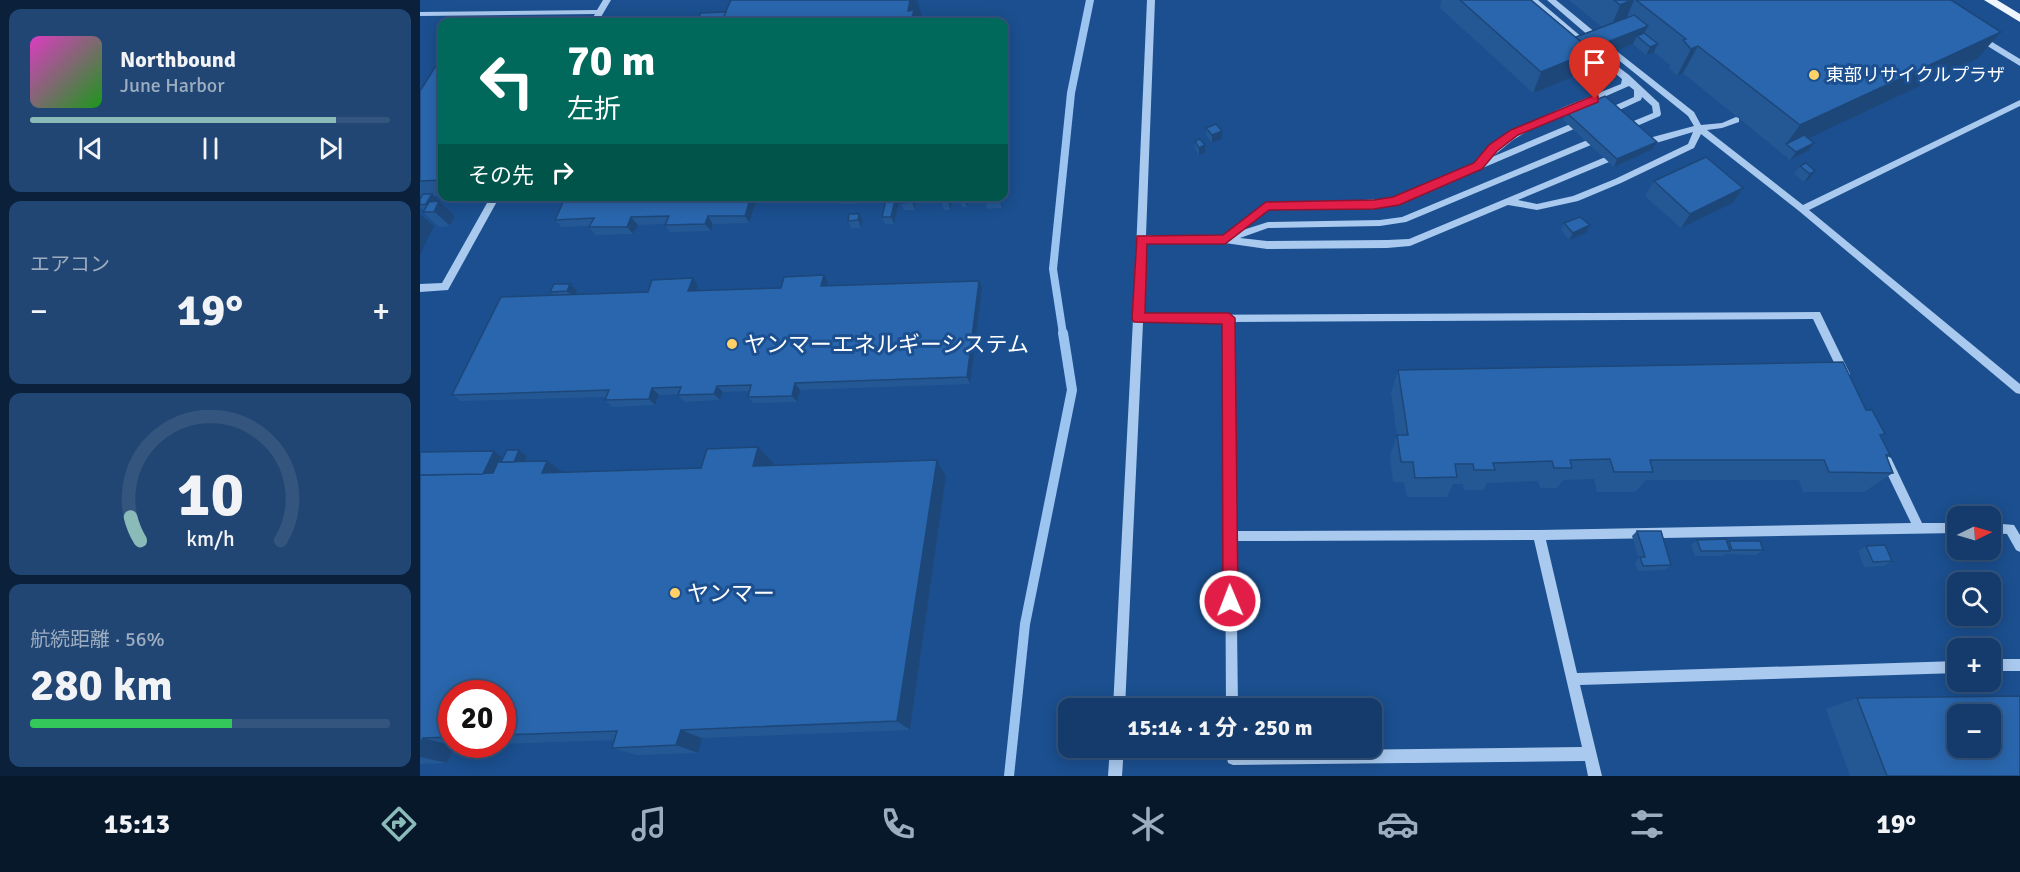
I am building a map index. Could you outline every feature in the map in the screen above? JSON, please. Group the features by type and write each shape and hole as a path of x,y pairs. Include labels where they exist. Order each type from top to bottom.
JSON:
{"main road":[{"path":"1989,0 2020,19"}],"street":[{"path":"596,18 607,0"},
{"path":"1119,698 1151,0"},
{"path":"1533,0 1587,46"},
{"path":"1551,0 1600,41"},
{"path":"420,14 600,12"},
{"path":"1968,30 2020,63"},
{"path":"1614,52 1690,114 1699,128 1802,209 2020,390"},
{"path":"1601,57 1656,105 1656,114 1627,127"},
{"path":"1478,166 1493,148 1515,133 1625,86 1626,77"},
{"path":"1610,111 1638,98 1638,88"},
{"path":"1802,209 2020,103"},
{"path":"1646,144 1667,135 1699,128 1722,127 1736,120"},
{"path":"1225,240 1266,206 1395,202 1571,127"},
{"path":"1509,202 1537,207 1575,199 1618,182 1691,146 1699,128"},
{"path":"1225,240 1268,225 1380,224 1403,220 1588,143"},
{"path":"1142,239 1225,240 1267,245 1410,242 1606,160"},
{"path":"420,288 445,287 493,201"},
{"path":"1138,319 1816,315 1852,389"},
{"path":"1229,318 1232,698"},
{"path":"1883,453 1919,528"},
{"path":"1230,536 1539,535 1947,528"},
{"path":"2001,528 2010,528 2020,546"},
{"path":"1539,535 1595,776"},
{"path":"2001,665 2020,664"},
{"path":"1572,679 1947,667"},
{"path":"1382,756 1589,754"},
{"path":"1115,776 1116,758"}],"building":[{"path":"731,0 910,0 908,11 914,10 912,18 723,18"},
{"path":"1460,0 1531,0 1592,51 1541,72"},
{"path":"1614,0 1632,0 1620,5"},
{"name":"東部リサイクルプラザ","path":"1636,0 1951,0 2001,32 1800,125 1698,46 1691,49 1683,40 1686,39"},
{"path":"726,12 723,18 698,18 701,13"},
{"path":"1634,15 1648,26 1590,49 1576,37"},
{"path":"1644,33 1658,44 1650,47 1637,36"},
{"path":"438,62 438,180 420,181 420,91"},
{"path":"1605,96 1657,142 1617,159 1566,112"},
{"path":"1216,124 1222,131 1212,135 1206,128"},
{"path":"1804,135 1814,143 1796,152 1786,144"},
{"path":"1200,139 1205,145 1199,148 1195,141"},
{"path":"1706,157 1743,188 1690,214 1654,181"},
{"path":"1806,163 1815,171 1810,174 1800,166"},
{"path":"423,194 432,194 426,204 420,205 420,199"},
{"path":"439,201 434,212 423,212 429,202"},
{"path":"564,201 750,201 745,216 708,216 705,224 665,225 669,216 631,217 627,227 589,227 594,218 555,220"},
{"path":"886,201 895,201 891,217 882,217"},
{"path":"849,214 859,214 858,220 848,221"},
{"path":"1580,217 1590,225 1573,233 1564,223"},
{"name":"ヤンマーエネルギーシステム","path":"824,275 821,286 979,281 967,377 795,383 792,396 748,397 751,385 717,386 714,394 678,395 681,387 652,388 649,399 605,400 609,390 452,395 501,297 648,292 652,280 693,278 688,291 781,288 784,277"},
{"path":"554,284 570,284 567,291 550,292"},
{"path":"1843,362 1866,410 1872,410 1885,434 1880,435 1890,455 1886,455 1893,473 1829,472 1824,460 1650,460 1653,472 1614,472 1610,459 1570,460 1572,468 1554,468 1552,461 1493,463 1495,470 1474,470 1473,464 1455,464 1457,477 1415,478 1413,462 1401,462 1397,435 1408,435 1398,370"},
{"name":"ヤンマー","path":"758,447 753,466 937,460 897,721 681,730 676,745 612,748 617,731 516,735 516,680 438,680 438,737 423,738 420,744 420,475 493,473 498,462 547,461 542,473 701,468 707,449"},
{"path":"507,450 519,450 514,462 501,462"},
{"path":"494,451 483,474 420,475 420,452"},
{"path":"1637,531 1661,531 1671,565 1643,566 1640,557 1645,557"},
{"path":"1726,539 1730,551 1701,551 1697,540"},
{"path":"1729,541 1760,541 1763,550 1732,550"},
{"path":"1885,545 1892,561 1873,562 1866,546"},
{"path":"2020,696 2020,776 1887,776 1857,698"}],"waterway":[{"path":"1063,334 1053,269 1071,93 1090,0"},
{"path":"1009,776 1025,624 1072,390 1063,333"}],"place":[{"name":"東部リサイクルプラザ","path":"1814,75"},
{"name":"ヤンマーエネルギーシステム","path":"732,344"},
{"name":"ヤンマー","path":"675,593"}],"route":[{"path":"1230,601 1229,318 1138,319 1142,239 1225,240 1266,206 1395,202 1478,166 1493,148 1515,133 1595,99"}]}
